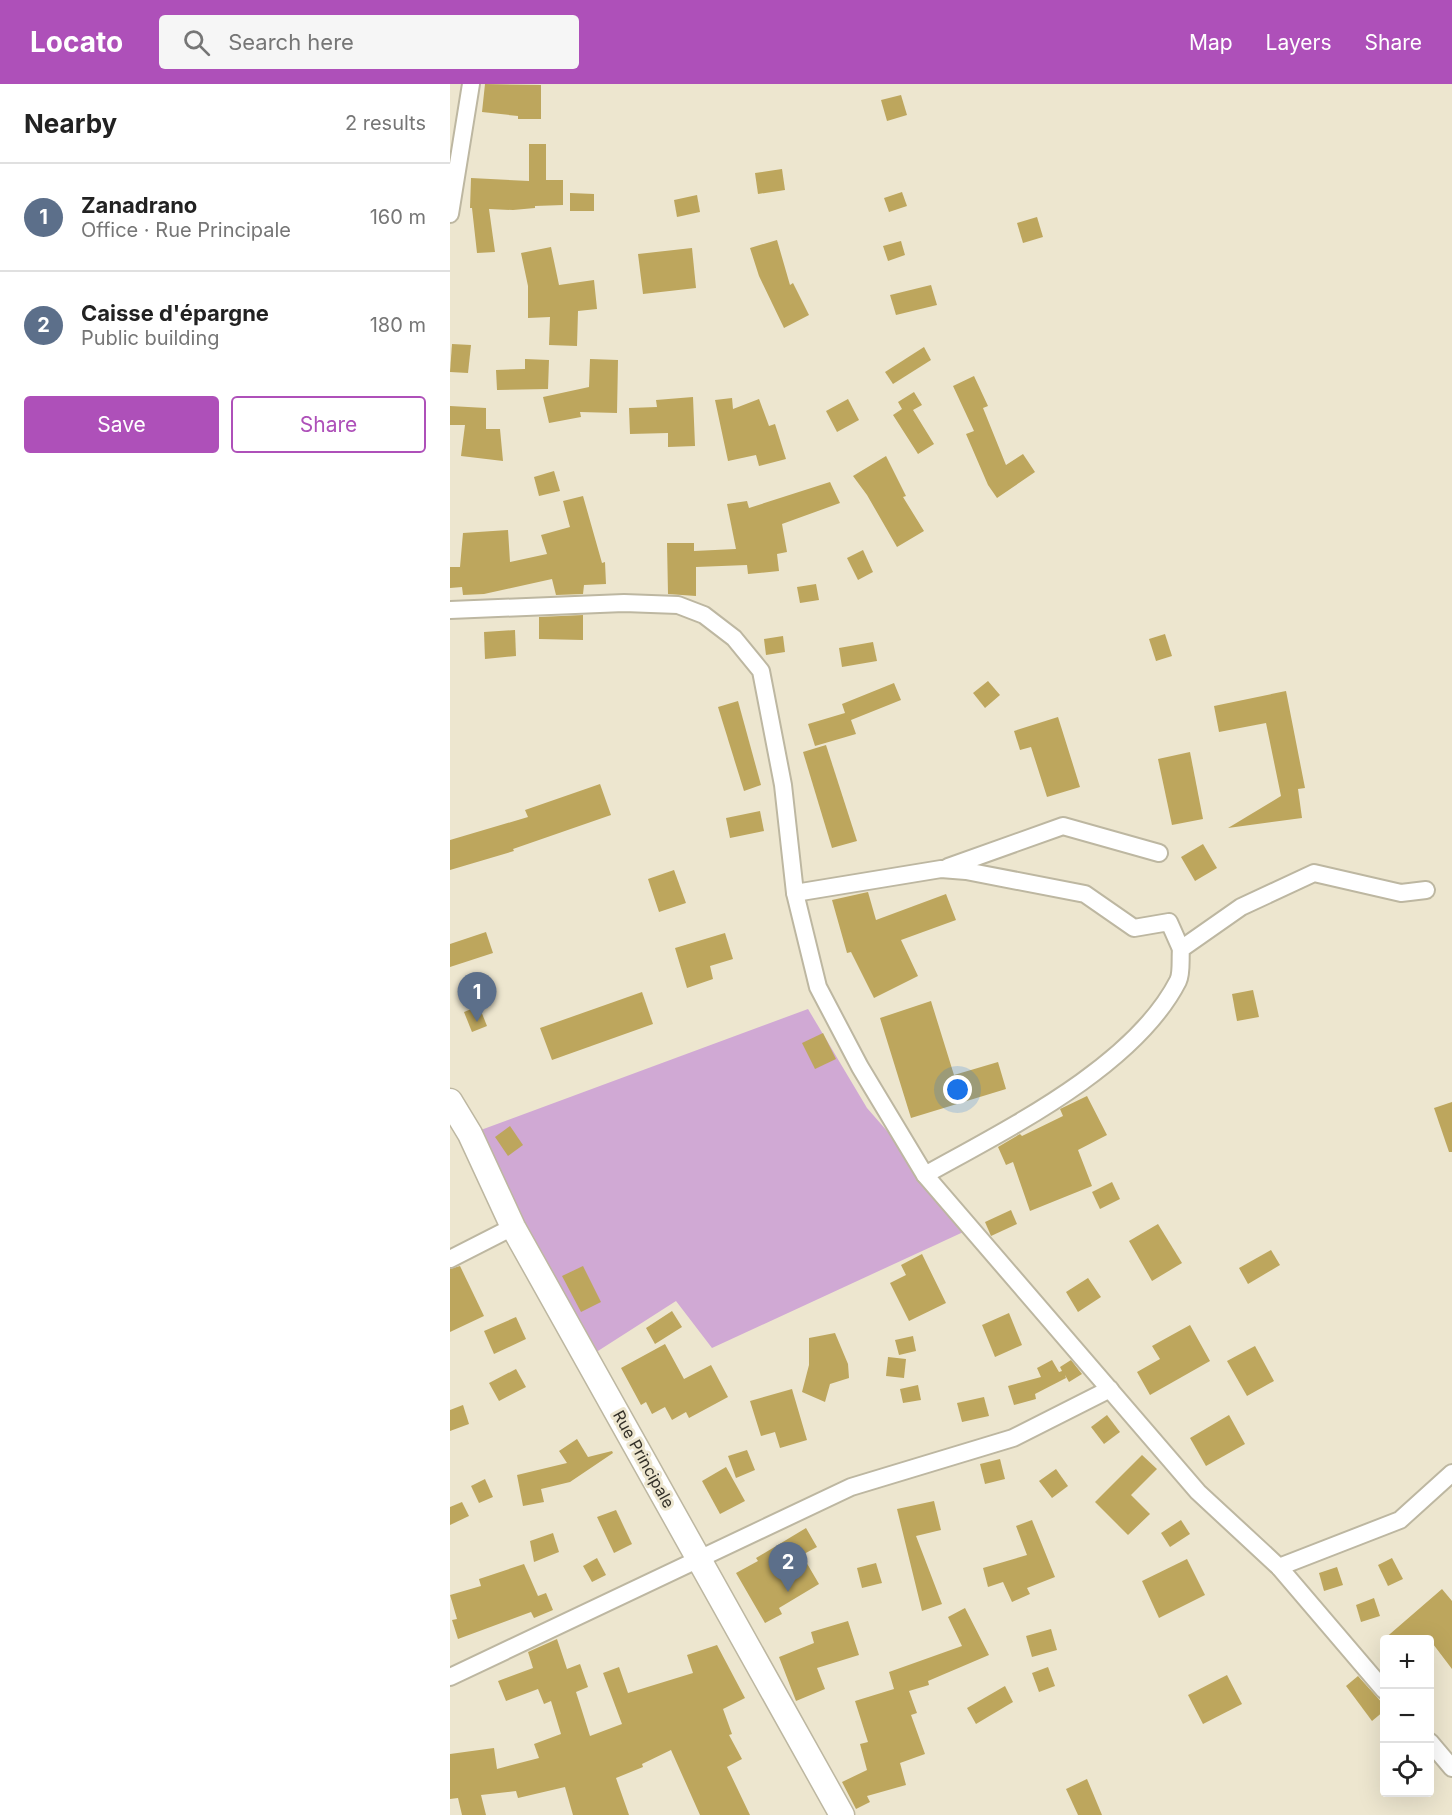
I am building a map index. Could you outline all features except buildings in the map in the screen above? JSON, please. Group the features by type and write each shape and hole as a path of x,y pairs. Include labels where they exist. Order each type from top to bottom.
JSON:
{"main road":[{"name":"Rue Principale","path":"450,1101 471,1134 513,1227 842,1815"}],"street":[{"path":"450,214 471,84"},
{"path":"450,610 624,603 678,605 704,615 734,638 761,671 783,785 795,893 818,987 860,1067 925,1175 1198,1492 1279,1567 1383,1689"},
{"path":"795,893 941,869 1063,826 1159,854"},
{"path":"925,1175 1082,1082 1144,1029 1179,979 1181,949 1169,922 1134,928 1085,894 941,869"},
{"path":"1181,949 1241,907 1314,873 1401,893 1426,890"},
{"path":"450,1259 513,1227"},
{"path":"450,1677 851,1487 1013,1438 1110,1389"},
{"path":"1279,1567 1400,1520 1452,1473"},
{"path":"1431,1743 1452,1768"}],"shaded area":[{"path":"808,1009 867,1108 972,1228 712,1348 676,1301 587,1358 470,1134"}],"place":[{"name":"Zanadrano","path":"477,1022"},
{"name":"Caisse d'épargne","path":"788,1592"}]}
